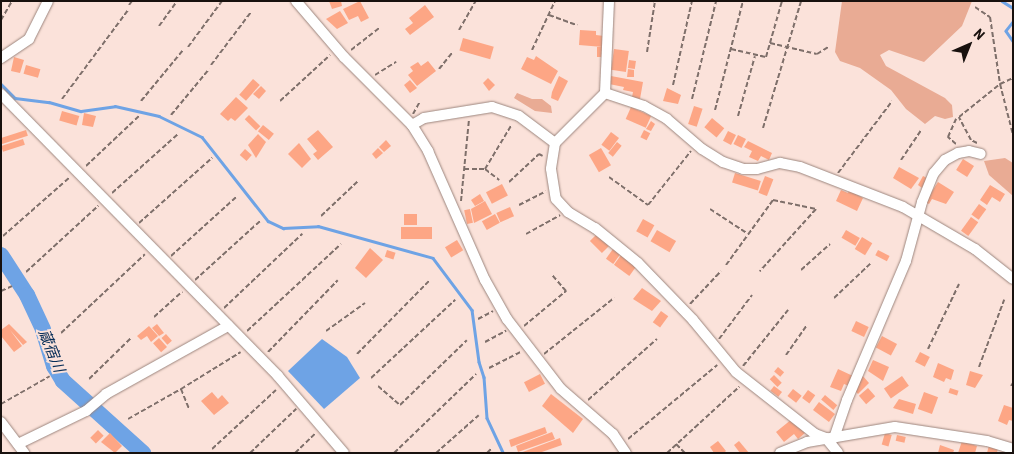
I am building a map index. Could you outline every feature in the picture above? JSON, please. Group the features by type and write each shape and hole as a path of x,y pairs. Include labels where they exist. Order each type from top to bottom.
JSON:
{"street":[{"path":"1,58 29,39 48,1"},
{"path":"296,1 344,57 411,122 428,151 485,280 507,319 560,389 613,434 626,453"},
{"path":"610,1 605,93 555,143 551,169 559,204 638,263 693,320 736,372 815,434 830,438 838,453"},
{"path":"605,93 644,106 667,119 702,149 723,162 743,169 758,169 780,162 800,167 918,215 975,249 1013,279"},
{"path":"1,94 278,376 344,453"},
{"path":"411,122 424,118 492,107 519,116 555,143"},
{"path":"830,438 906,261 927,188 945,160 980,149"},
{"path":"1,422 21,448 86,411 106,394 228,326"},
{"path":"780,453 830,438 895,427 987,441 1013,449"}],"path":[{"path":"1,20 12,1"},
{"path":"130,5 132,1"},
{"path":"159,26 177,1"},
{"path":"188,48 222,1"},
{"path":"459,30 476,1"},
{"path":"532,50 555,1"},
{"path":"647,52 655,1"},
{"path":"673,85 692,1"},
{"path":"692,99 716,1"},
{"path":"715,110 743,1"},
{"path":"731,49 766,57 782,1"},
{"path":"763,128 801,1"},
{"path":"974,6 990,17 1000,84 1013,135"},
{"path":"62,99 128,10"},
{"path":"211,65 251,12"},
{"path":"549,15 577,25"},
{"path":"347,54 380,27"},
{"path":"770,43 817,54 828,47"},
{"path":"141,101 183,50"},
{"path":"439,68 452,52"},
{"path":"280,101 331,54"},
{"path":"738,116 756,55"},
{"path":"372,77 396,62"},
{"path":"171,115 209,69"},
{"path":"980,149 971,140 960,117 1000,84 1013,78"},
{"path":"836,176 892,101"},
{"path":"411,122 420,103"},
{"path":"461,201 469,114"},
{"path":"86,166 140,115"},
{"path":"956,118 948,137 961,149"},
{"path":"485,169 514,120"},
{"path":"901,160 921,130"},
{"path":"111,194 179,133"},
{"path":"609,176 648,205 694,149"},
{"path":"509,182 539,154 548,157"},
{"path":"138,224 212,158"},
{"path":"464,169 485,169 500,180"},
{"path":"3,236 73,173"},
{"path":"321,216 358,182"},
{"path":"519,205 548,190"},
{"path":"169,258 236,197"},
{"path":"726,265 773,200 816,209 760,271"},
{"path":"26,272 102,202"},
{"path":"710,209 748,234"},
{"path":"526,234 562,214"},
{"path":"192,282 260,221"},
{"path":"220,312 302,234"},
{"path":"243,335 341,244"},
{"path":"801,270 830,244"},
{"path":"61,334 149,251"},
{"path":"834,298 870,264"},
{"path":"688,306 721,271"},
{"path":"520,330 566,292 552,275"},
{"path":"264,357 338,280"},
{"path":"357,354 428,281"},
{"path":"928,349 960,284"},
{"path":"1,291 12,286"},
{"path":"154,317 185,289"},
{"path":"719,340 752,295"},
{"path":"541,356 614,298"},
{"path":"371,378 455,300"},
{"path":"979,367 1004,300"},
{"path":"326,331 365,303"},
{"path":"478,319 495,309"},
{"path":"741,368 788,310"},
{"path":"786,355 807,325"},
{"path":"485,342 508,330"},
{"path":"89,379 131,338"},
{"path":"584,404 657,339"},
{"path":"378,386 400,405 467,340"},
{"path":"128,418 181,389 245,350"},
{"path":"489,368 522,351"},
{"path":"628,439 717,365"},
{"path":"394,453 476,374"},
{"path":"1,404 50,376"},
{"path":"212,449 278,388"},
{"path":"667,453 739,388"},
{"path":"181,389 189,409"},
{"path":"250,453 296,409"},
{"path":"436,453 479,415"},
{"path":"295,453 318,431"},
{"path":"676,444 685,453"},
{"path":"487,453 492,448"}],"shaded area":[{"path":"842,1 972,1 962,26 924,62 889,50 880,55 886,66 945,98 952,105 953,117 945,119 935,116 925,124 906,109 891,90 860,68 840,61 835,52"},
{"path":"517,93 532,99 542,99 551,106 552,113 535,111 514,98"},
{"path":"1005,158 1013,163 1013,196 989,175 984,161"}],"water":[{"path":"322,339 347,357 360,378 324,409 288,371"}],"building":[{"path":"329,1 341,1 342,6 332,9"},
{"path":"360,1 369,18 361,22 358,16 349,20 343,9"},
{"path":"425,5 434,17 410,35 405,29 413,23 409,18"},
{"path":"340,11 348,23 337,29 326,19"},
{"path":"580,30 596,31 596,35 604,36 603,47 579,45"},
{"path":"463,38 494,47 490,59 459,50"},
{"path":"597,47 603,47 603,57 597,57"},
{"path":"614,49 629,51 626,72 611,70"},
{"path":"536,56 558,71 551,84 521,69 527,57 534,60"},
{"path":"14,57 24,60 20,73 11,71"},
{"path":"629,60 636,61 635,69 628,68"},
{"path":"428,61 436,71 417,86 408,75 413,71 410,67 418,62 421,66"},
{"path":"26,65 40,69 38,78 24,74"},
{"path":"628,69 634,70 634,77 627,77"},
{"path":"559,76 568,81 558,101 551,98"},
{"path":"611,76 643,82 640,99 632,97 633,92 623,90 624,87 609,84"},
{"path":"488,78 495,85 489,91 483,83"},
{"path":"253,79 260,85 246,101 239,95"},
{"path":"410,80 417,88 410,93 404,85"},
{"path":"261,86 266,91 259,99 253,94"},
{"path":"667,88 681,95 678,104 663,101"},
{"path":"236,97 248,108 235,121 231,118 228,121 220,114"},
{"path":"694,106 703,109 697,127 688,124"},
{"path":"631,107 651,116 646,128 626,119"},
{"path":"62,111 79,116 77,126 59,121"},
{"path":"84,113 96,116 93,127 82,125"},
{"path":"249,115 260,126 256,131 245,119"},
{"path":"712,118 724,128 717,137 704,127"},
{"path":"651,121 655,124 651,131 646,129"},
{"path":"263,125 274,134 269,140 258,131"},
{"path":"26,130 28,136 2,144 1,138"},
{"path":"318,130 333,147 318,160 313,154 317,151 307,139"},
{"path":"644,130 650,133 647,140 640,137"},
{"path":"728,131 736,135 731,145 723,141"},
{"path":"611,132 619,138 609,151 601,145"},
{"path":"258,134 266,142 256,158 248,145"},
{"path":"738,135 746,139 741,148 733,144"},
{"path":"23,139 25,145 3,152 1,146"},
{"path":"386,140 391,146 384,152 379,147"},
{"path":"748,141 772,153 769,160 761,156 758,161 749,157 752,151 744,147"},
{"path":"617,142 622,146 613,157 608,153"},
{"path":"299,143 311,159 302,168 288,154"},
{"path":"378,148 383,153 376,159 372,154"},
{"path":"601,148 611,165 599,172 589,155"},
{"path":"245,149 252,155 247,161 240,155"},
{"path":"963,159 974,166 967,177 956,170"},
{"path":"899,167 919,178 911,189 893,178"},
{"path":"735,173 761,181 758,190 732,183"},
{"path":"765,176 773,179 767,196 759,193"},
{"path":"923,176 927,178 922,188 918,185"},
{"path":"938,182 954,192 946,204 932,199 929,204 925,202"},
{"path":"502,184 508,196 492,204 486,192"},
{"path":"990,185 1005,194 1000,202 992,197 987,205 980,200"},
{"path":"841,190 848,193 849,190 863,198 857,211 836,201"},
{"path":"480,194 484,201 475,206 471,200"},
{"path":"485,201 492,214 474,223 471,209"},
{"path":"979,204 986,209 979,220 971,215"},
{"path":"510,207 514,216 500,222 496,213"},
{"path":"470,209 473,223 467,224 464,210"},
{"path":"404,214 417,214 417,225 404,225"},
{"path":"495,214 500,223 487,230 482,221"},
{"path":"971,217 978,222 968,236 961,231"},
{"path":"643,219 654,225 648,238 636,231"},
{"path":"401,227 432,227 432,239 401,239"},
{"path":"657,230 676,241 670,252 650,241"},
{"path":"846,230 860,238 855,246 842,238"},
{"path":"597,234 609,246 602,253 590,241"},
{"path":"862,237 872,243 865,255 855,249"},
{"path":"457,240 463,250 451,257 445,247"},
{"path":"370,248 383,260 366,278 355,268"},
{"path":"613,249 620,254 613,264 606,259"},
{"path":"387,250 396,253 393,259 385,257"},
{"path":"878,250 890,256 887,261 875,255"},
{"path":"621,255 636,266 629,276 614,265"},
{"path":"642,288 661,301 652,311 633,299"},
{"path":"661,311 668,316 660,328 653,322"},
{"path":"856,321 869,327 864,337 851,331"},
{"path":"9,324 27,342 23,345 10,330 22,346 14,352 1,336 1,330"},
{"path":"157,324 164,333 159,336 152,328"},
{"path":"149,326 158,336 151,342 147,336 141,340 137,336"},
{"path":"166,334 172,341 167,345 161,338"},
{"path":"882,336 897,344 891,355 876,347"},
{"path":"159,338 167,347 161,352 153,343"},
{"path":"920,352 930,357 925,367 915,362"},
{"path":"873,360 889,367 883,381 868,371"},
{"path":"938,363 954,370 951,380 946,378 944,382 933,377"},
{"path":"778,367 784,372 780,377 774,372"},
{"path":"838,369 853,376 849,386 844,384 841,391 830,387"},
{"path":"970,371 983,375 975,388 966,385"},
{"path":"540,374 545,384 529,392 524,382"},
{"path":"774,375 782,383 778,387 770,379"},
{"path":"862,375 869,383 858,394 855,391"},
{"path":"902,376 909,386 891,398 884,389"},
{"path":"774,386 782,392 778,397 770,391"},
{"path":"868,388 875,396 866,404 859,396"},
{"path":"950,388 959,391 957,396 948,393"},
{"path":"793,389 802,396 796,403 787,396"},
{"path":"808,390 815,395 809,403 802,398"},
{"path":"212,392 218,399 222,395 229,403 214,415 201,401"},
{"path":"924,392 938,397 932,414 918,409"},
{"path":"551,394 583,419 573,433 542,406"},
{"path":"825,395 837,405 833,410 821,400"},
{"path":"899,399 916,404 913,414 893,408"},
{"path":"819,402 835,414 829,422 813,410"},
{"path":"1004,405 1013,408 1013,421 1009,420 1007,425 998,421"},
{"path":"792,419 805,433 798,439 794,434 784,442 776,432"},
{"path":"545,427 547,433 511,447 509,440"},
{"path":"98,430 104,436 96,443 90,438"},
{"path":"552,432 555,439 518,452 516,446"},
{"path":"110,433 122,446 115,453 101,442"},
{"path":"885,433 892,435 888,446 882,445"},
{"path":"897,435 906,437 904,443 896,441"},
{"path":"560,438 562,445 539,453 520,453"},
{"path":"718,441 726,451 724,453 714,453 710,447"},
{"path":"739,441 749,453 740,453 734,445"},
{"path":"962,441 977,446 975,453 958,453"},
{"path":"940,445 954,450 953,453 938,453"},
{"path":"989,445 998,448 997,453 987,453"}],"waterway":[{"path":"1002,1 1013,8"},
{"path":"1013,22 1006,31 1013,41"},
{"path":"1,84 15,98 49,102 81,111 115,106 159,116 202,137 268,221 283,228 318,226 433,258 472,310 479,362 484,377 487,418 503,453"},
{"name":"蔵宿川","path":"1,255 27,295 43,330 54,366 63,381 143,453"}]}
